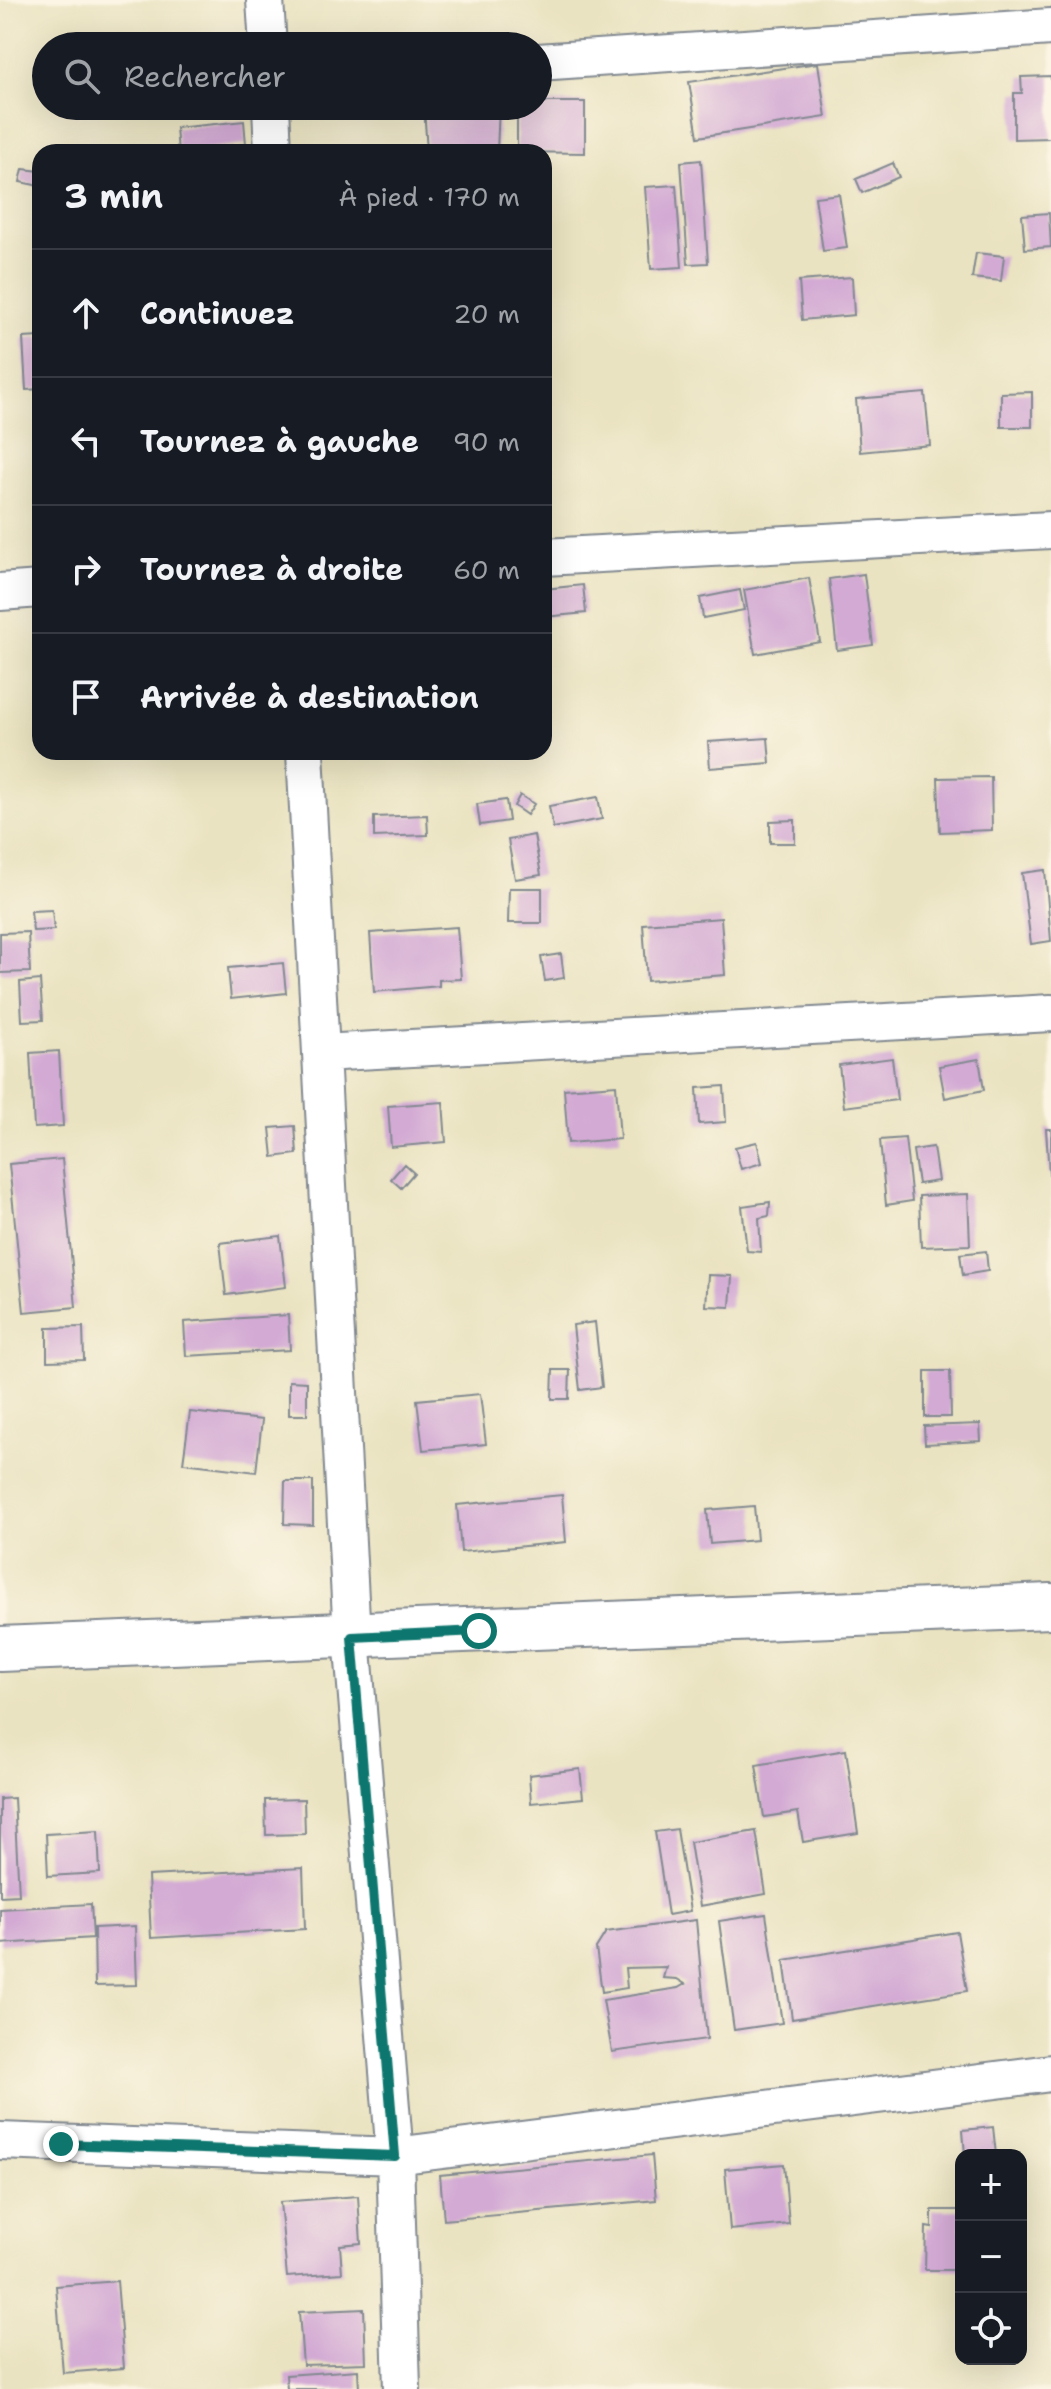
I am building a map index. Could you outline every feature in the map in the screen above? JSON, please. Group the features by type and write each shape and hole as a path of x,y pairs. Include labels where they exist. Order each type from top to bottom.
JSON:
{"main road":[{"path":"0,1649 1051,1606"}],"street":[{"path":"265,0 267,32"},
{"path":"552,61 1051,27"},
{"path":"272,120 273,144"},
{"path":"552,557 1051,530"},
{"path":"0,592 32,590"},
{"path":"305,760 352,1637 395,2156 402,2389"},
{"path":"321,1053 1051,1013"},
{"path":"0,2141 395,2156 1051,2073"}],"building":[{"path":"818,63 826,117 698,137 689,82"},
{"path":"1051,76 1051,138 1014,139 1014,93 1022,93 1021,77"},
{"path":"552,102 585,102 585,153 552,153 552,144 517,144 517,120 552,120"},
{"path":"425,120 498,120 497,144 426,144"},
{"path":"244,121 246,144 177,144 176,128"},
{"path":"701,160 708,263 688,264 681,162"},
{"path":"893,163 899,177 862,193 856,179"},
{"path":"23,169 32,170 32,184 20,182"},
{"path":"676,185 682,267 651,269 645,187"},
{"path":"839,194 847,248 823,251 815,197"},
{"path":"1049,213 1051,247 1025,249 1022,215"},
{"path":"976,253 1004,256 1001,281 972,278"},
{"path":"852,277 854,315 802,320 799,281"},
{"path":"32,337 32,390 26,390 23,338"},
{"path":"1032,392 1032,427 1001,427 1001,393"},
{"path":"925,393 930,445 860,452 856,399"},
{"path":"864,574 873,645 837,650 829,579"},
{"path":"809,578 820,642 755,654 744,590"},
{"path":"583,585 586,613 552,616 552,588"},
{"path":"740,590 744,610 703,618 700,598"},
{"path":"768,738 770,763 710,768 708,742"},
{"path":"991,777 992,830 940,832 938,778"},
{"path":"520,795 534,804 527,815 514,806"},
{"path":"598,797 602,819 553,828 549,806"},
{"path":"506,800 509,821 480,825 477,804"},
{"path":"427,815 428,835 374,837 374,817"},
{"path":"795,820 795,843 770,843 770,821"},
{"path":"534,835 541,875 515,879 508,840"},
{"path":"1045,870 1051,941 1031,944 1022,873"},
{"path":"509,888 542,888 542,923 508,923"},
{"path":"52,910 54,930 33,931 31,911"},
{"path":"721,918 725,975 647,981 643,924"},
{"path":"457,927 461,979 439,980 439,986 374,992 370,933"},
{"path":"28,932 30,972 0,973 0,933"},
{"path":"561,954 564,978 545,981 541,957"},
{"path":"283,963 286,993 231,999 228,968"},
{"path":"40,980 43,1020 22,1021 20,982"},
{"path":"59,1051 63,1126 34,1128 30,1053"},
{"path":"892,1058 897,1100 844,1107 839,1065"},
{"path":"979,1059 984,1090 945,1098 939,1066"},
{"path":"616,1085 620,1139 568,1143 564,1089"},
{"path":"724,1086 726,1122 699,1124 697,1088"},
{"path":"443,1102 446,1142 391,1147 388,1106"},
{"path":"295,1126 297,1154 273,1157 270,1128"},
{"path":"1046,1129 1051,1129 1051,1174 1049,1174"},
{"path":"905,1138 912,1201 886,1205 880,1140"},
{"path":"757,1142 762,1163 741,1169 735,1147"},
{"path":"933,1147 938,1181 918,1184 913,1150"},
{"path":"62,1159 76,1307 24,1312 9,1164"},
{"path":"404,1164 414,1173 401,1188 391,1179"},
{"path":"968,1194 970,1245 921,1247 919,1196"},
{"path":"770,1202 769,1216 759,1218 761,1252 747,1251 742,1206"},
{"path":"280,1236 286,1287 226,1295 220,1243"},
{"path":"986,1251 988,1271 963,1275 960,1254"},
{"path":"708,1275 732,1276 730,1307 706,1306"},
{"path":"288,1315 290,1350 186,1356 184,1322"},
{"path":"595,1322 602,1387 580,1390 573,1325"},
{"path":"83,1327 84,1360 47,1361 47,1328"},
{"path":"553,1370 570,1370 569,1399 552,1399"},
{"path":"925,1371 950,1371 951,1417 925,1417"},
{"path":"289,1381 307,1382 307,1415 289,1415"},
{"path":"480,1394 486,1444 423,1450 417,1400"},
{"path":"190,1412 262,1420 256,1472 183,1463"},
{"path":"980,1424 981,1441 925,1444 924,1426"},
{"path":"285,1481 313,1481 313,1525 284,1524"},
{"path":"562,1495 566,1542 461,1552 457,1505"},
{"path":"754,1506 757,1540 710,1544 707,1510"},
{"path":"846,1750 858,1833 803,1842 798,1812 764,1817 756,1765"},
{"path":"580,1769 583,1798 531,1803 529,1775"},
{"path":"14,1798 19,1895 0,1896 0,1799"},
{"path":"304,1799 305,1834 266,1835 265,1800"},
{"path":"677,1829 690,1911 668,1915 655,1832"},
{"path":"98,1831 100,1873 48,1876 46,1834"},
{"path":"756,1831 766,1894 700,1906 690,1842"},
{"path":"303,1868 305,1929 151,1938 148,1876"},
{"path":"91,1904 93,1938 0,1944 0,1909"},
{"path":"766,1914 782,2023 734,2030 719,1921"},
{"path":"696,1920 707,2039 612,2052 603,2000 678,1988 685,1984 677,1979 663,1978 666,1967 625,1968 627,1988 602,1992 596,1948 606,1932"},
{"path":"135,1926 137,1985 95,1986 94,1928"},
{"path":"957,1932 967,1991 792,2019 784,1960"},
{"path":"993,2127 995,2149 965,2149 963,2130"},
{"path":"652,2155 656,2200 444,2220 440,2175"},
{"path":"784,2164 789,2224 730,2230 725,2169"},
{"path":"358,2196 361,2243 340,2245 342,2273 287,2277 280,2202"},
{"path":"932,2210 955,2210 955,2270 925,2270 926,2227 932,2228"},
{"path":"117,2281 124,2368 63,2373 56,2286"},
{"path":"364,2309 366,2363 303,2365 299,2312"},
{"path":"358,2370 359,2389 287,2389 286,2375"}],"route":[{"path":"61,2144 395,2156 352,1637 479,1631"}]}
